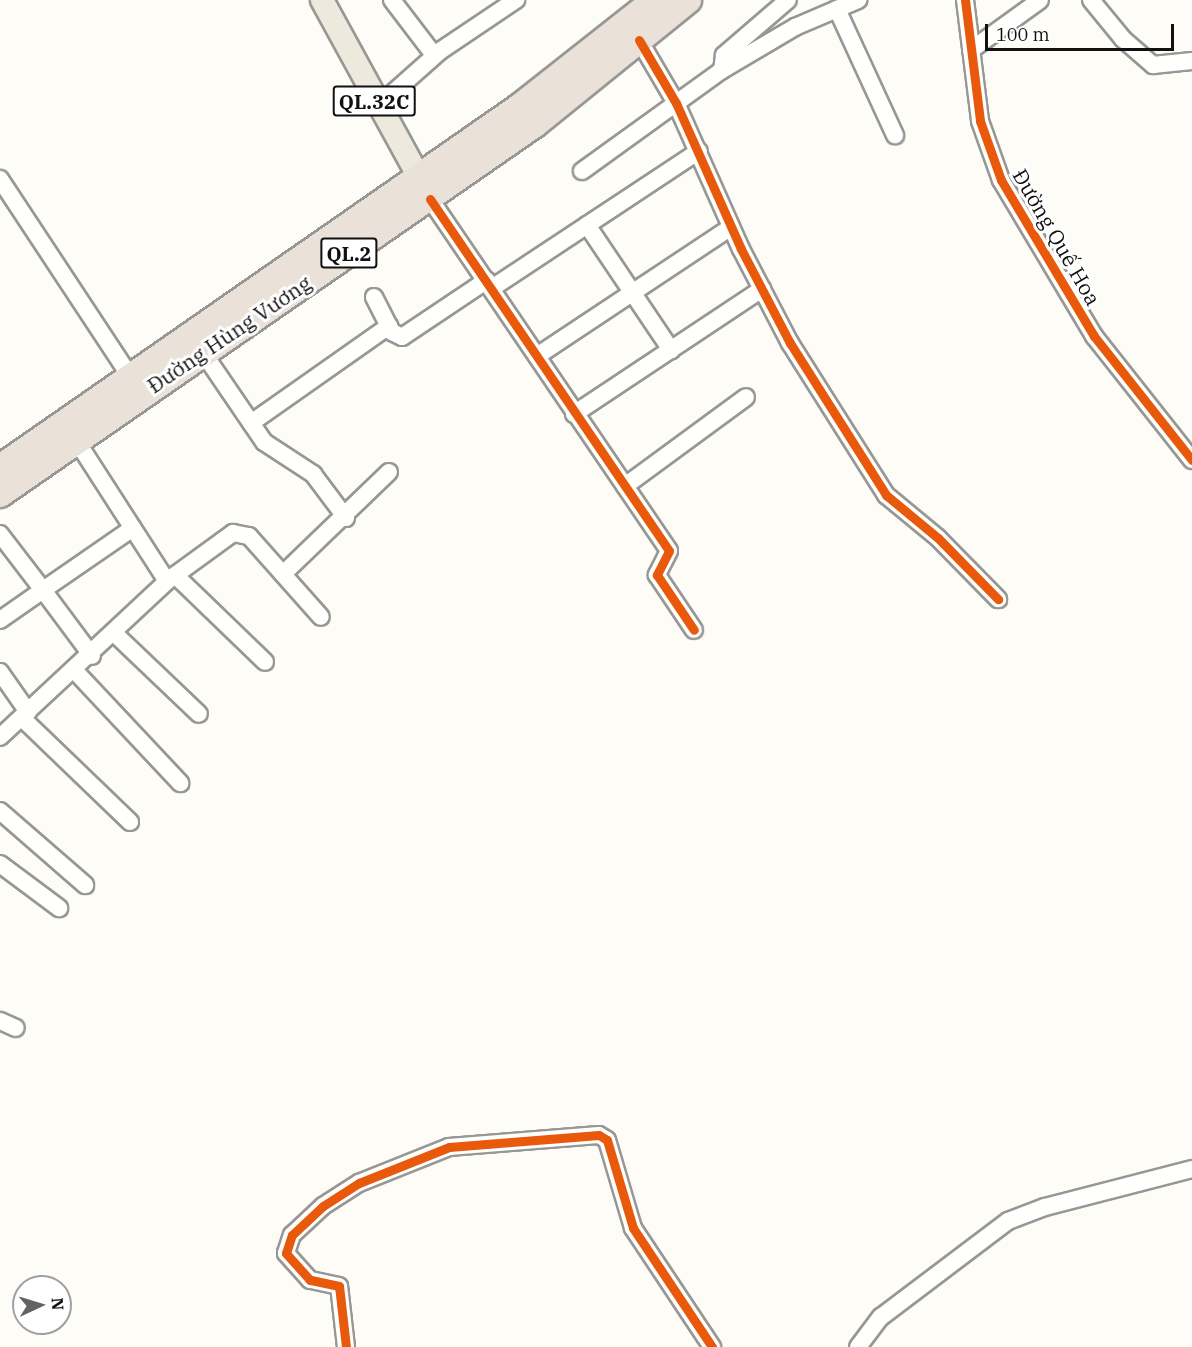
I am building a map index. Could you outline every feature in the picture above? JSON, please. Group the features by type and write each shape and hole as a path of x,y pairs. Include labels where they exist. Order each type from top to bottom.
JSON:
{"highway":[{"name":"Đường Hùng Vương","path":"0,494 76,440 136,385 202,351 424,188 521,106 655,0"},
{"name":"Đường Hùng Vương","path":"0,468 136,385 424,188 536,124 688,0"}],"main road":[{"name":"QL.32C","path":"322,0 377,106 424,188"}],"street":[{"path":"392,0 434,55"},
{"path":"377,106 434,55 516,0"},
{"path":"722,70 724,55 788,0"},
{"path":"582,171 722,70 795,27 858,0"},
{"name":"Đường Quế Hoa","path":"965,0 980,121 1001,180 1094,336 1192,460"},
{"path":"971,50 1040,0"},
{"path":"1091,0 1123,39 1153,65 1192,61"},
{"path":"837,9 895,135"},
{"path":"639,40 676,103 731,227 762,289 886,495 938,538 998,599"},
{"path":"374,297 395,336 407,335 587,225 699,151"},
{"path":"0,179 136,385"},
{"path":"424,188 490,284 574,414 669,551 657,575 693,630"},
{"path":"587,225 671,350"},
{"path":"537,356 731,227"},
{"path":"574,414 762,289"},
{"path":"250,423 389,326"},
{"path":"202,351 250,423 275,453 313,474 346,518"},
{"path":"625,486 746,397"},
{"path":"76,440 133,528 171,578 265,662"},
{"path":"284,574 346,518 389,472"},
{"path":"0,620 133,528"},
{"path":"0,737 92,656 171,578 241,532 284,574 321,617"},
{"path":"0,534 92,656"},
{"path":"114,633 199,714"},
{"path":"75,671 180,783"},
{"path":"0,672 25,715 130,822"},
{"path":"0,811 85,885"},
{"path":"0,864 59,908"},
{"path":"0,1021 16,1028"},
{"path":"346,1347 339,1286 310,1280 286,1253 292,1235 323,1206 359,1183 449,1147 599,1135 607,1140 633,1228 712,1347"},
{"path":"858,1347 881,1317 1008,1221 1045,1207 1192,1169"}],"cycle path":[{"path":"965,0 980,121 1001,180 1094,336 1192,460"},
{"path":"639,40 676,103 741,249 790,343 886,495 938,538 998,599"},
{"path":"430,199 669,551 657,575 694,630"},
{"path":"346,1347 339,1286 310,1280 286,1253 292,1235 323,1206 359,1183 449,1147 599,1135 607,1140 633,1228 712,1347"}]}
